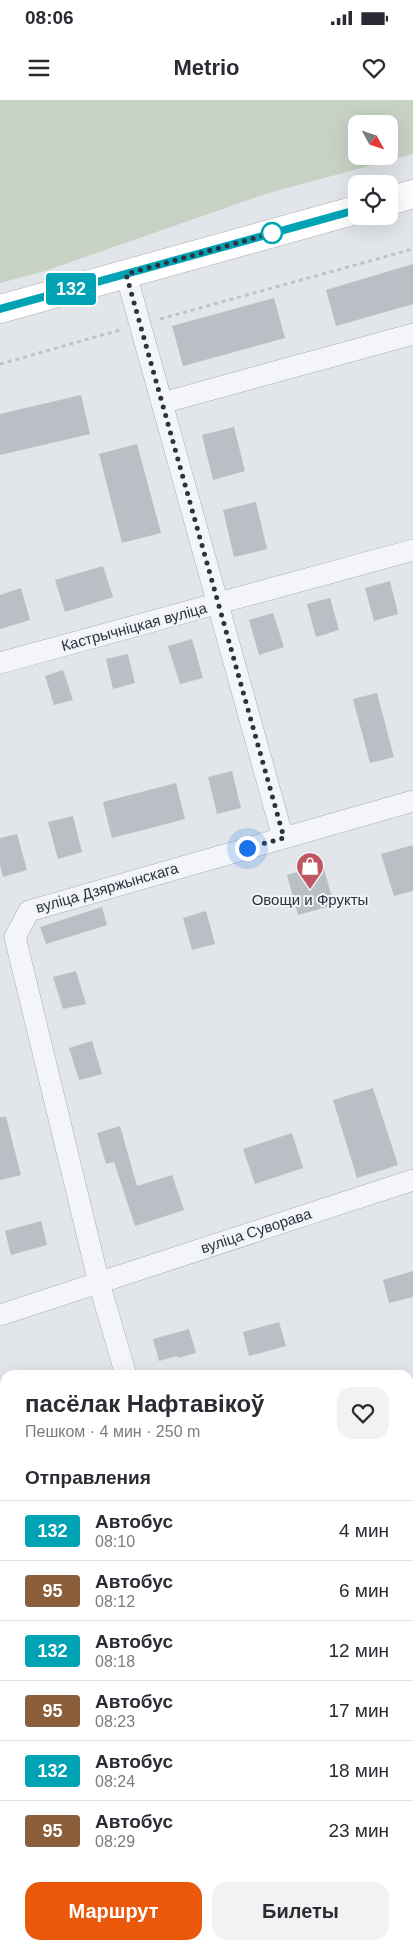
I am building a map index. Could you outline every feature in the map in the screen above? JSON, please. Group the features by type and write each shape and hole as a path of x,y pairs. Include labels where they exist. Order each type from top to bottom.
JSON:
{"main road":[{"path":"398,198 413,194"},
{"path":"0,309 348,212"}],"street":[{"path":"126,274 284,838"},
{"path":"162,403 413,334"},
{"name":"Кастрычніцкая вуліца","path":"0,663 413,550"},
{"name":"вуліца Дзяржынскага","path":"99,1283 15,936 29,911 413,801"},
{"name":"вуліца Суворава","path":"0,1315 413,1180"},
{"path":"99,1283 125,1370"}],"path":[{"path":"0,364 413,249"}],"green space":[{"path":"0,100 413,100 413,154 398,158 398,115 348,115 348,165 372,165 265,194 45,271 0,283"}],"building":[{"path":"413,264 413,304 336,326 326,290"},
{"path":"274,298 285,338 183,366 172,326"},
{"path":"81,395 90,434 0,455 0,414"},
{"path":"234,427 245,471 213,480 202,435"},
{"path":"137,444 161,533 122,543 99,454"},
{"path":"256,502 267,549 234,557 223,510"},
{"path":"103,566 113,597 65,612 55,580"},
{"path":"390,581 398,614 374,621 365,588"},
{"path":"21,588 30,620 0,629 0,595"},
{"path":"330,598 339,630 316,637 307,604"},
{"path":"273,613 284,647 259,655 249,620"},
{"path":"192,639 203,678 180,684 168,646"},
{"path":"128,654 135,683 113,689 106,659"},
{"path":"63,670 73,700 54,705 45,676"},
{"path":"377,693 394,757 370,763 353,699"},
{"path":"232,771 241,808 217,814 208,777"},
{"path":"176,783 185,819 112,838 103,802"},
{"path":"73,816 82,852 58,859 48,822"},
{"path":"17,834 27,870 3,877 0,865 0,838"},
{"path":"413,845 413,891 394,896 381,854"},
{"name":"Овощи и Фрукты","path":"323,865 334,905 298,915 287,875"},
{"path":"102,907 107,925 46,944 40,927"},
{"path":"206,911 215,944 192,950 183,918"},
{"path":"76,971 86,1004 63,1009 53,977"},
{"path":"92,1041 102,1074 79,1080 69,1048"},
{"path":"373,1088 398,1165 357,1178 333,1100"},
{"path":"0,1117 6,1117 21,1175 0,1180"},
{"path":"120,1126 137,1186 172,1175 184,1210 135,1226 114,1162 106,1164 97,1133"},
{"path":"292,1133 303,1168 255,1184 243,1149"},
{"path":"41,1221 47,1245 11,1255 5,1231"},
{"path":"413,1271 413,1297 389,1303 383,1280"},
{"path":"279,1322 286,1346 249,1356 243,1332"},
{"path":"189,1329 196,1353 159,1361 153,1339"}],"bus line":[{"name":"132","path":"0,309 348,212"}],"place":[{"name":"Овощи и Фрукты","path":"310,890"}],"route":[{"path":"247,848 284,838 126,274 280,231 272,233"}]}
